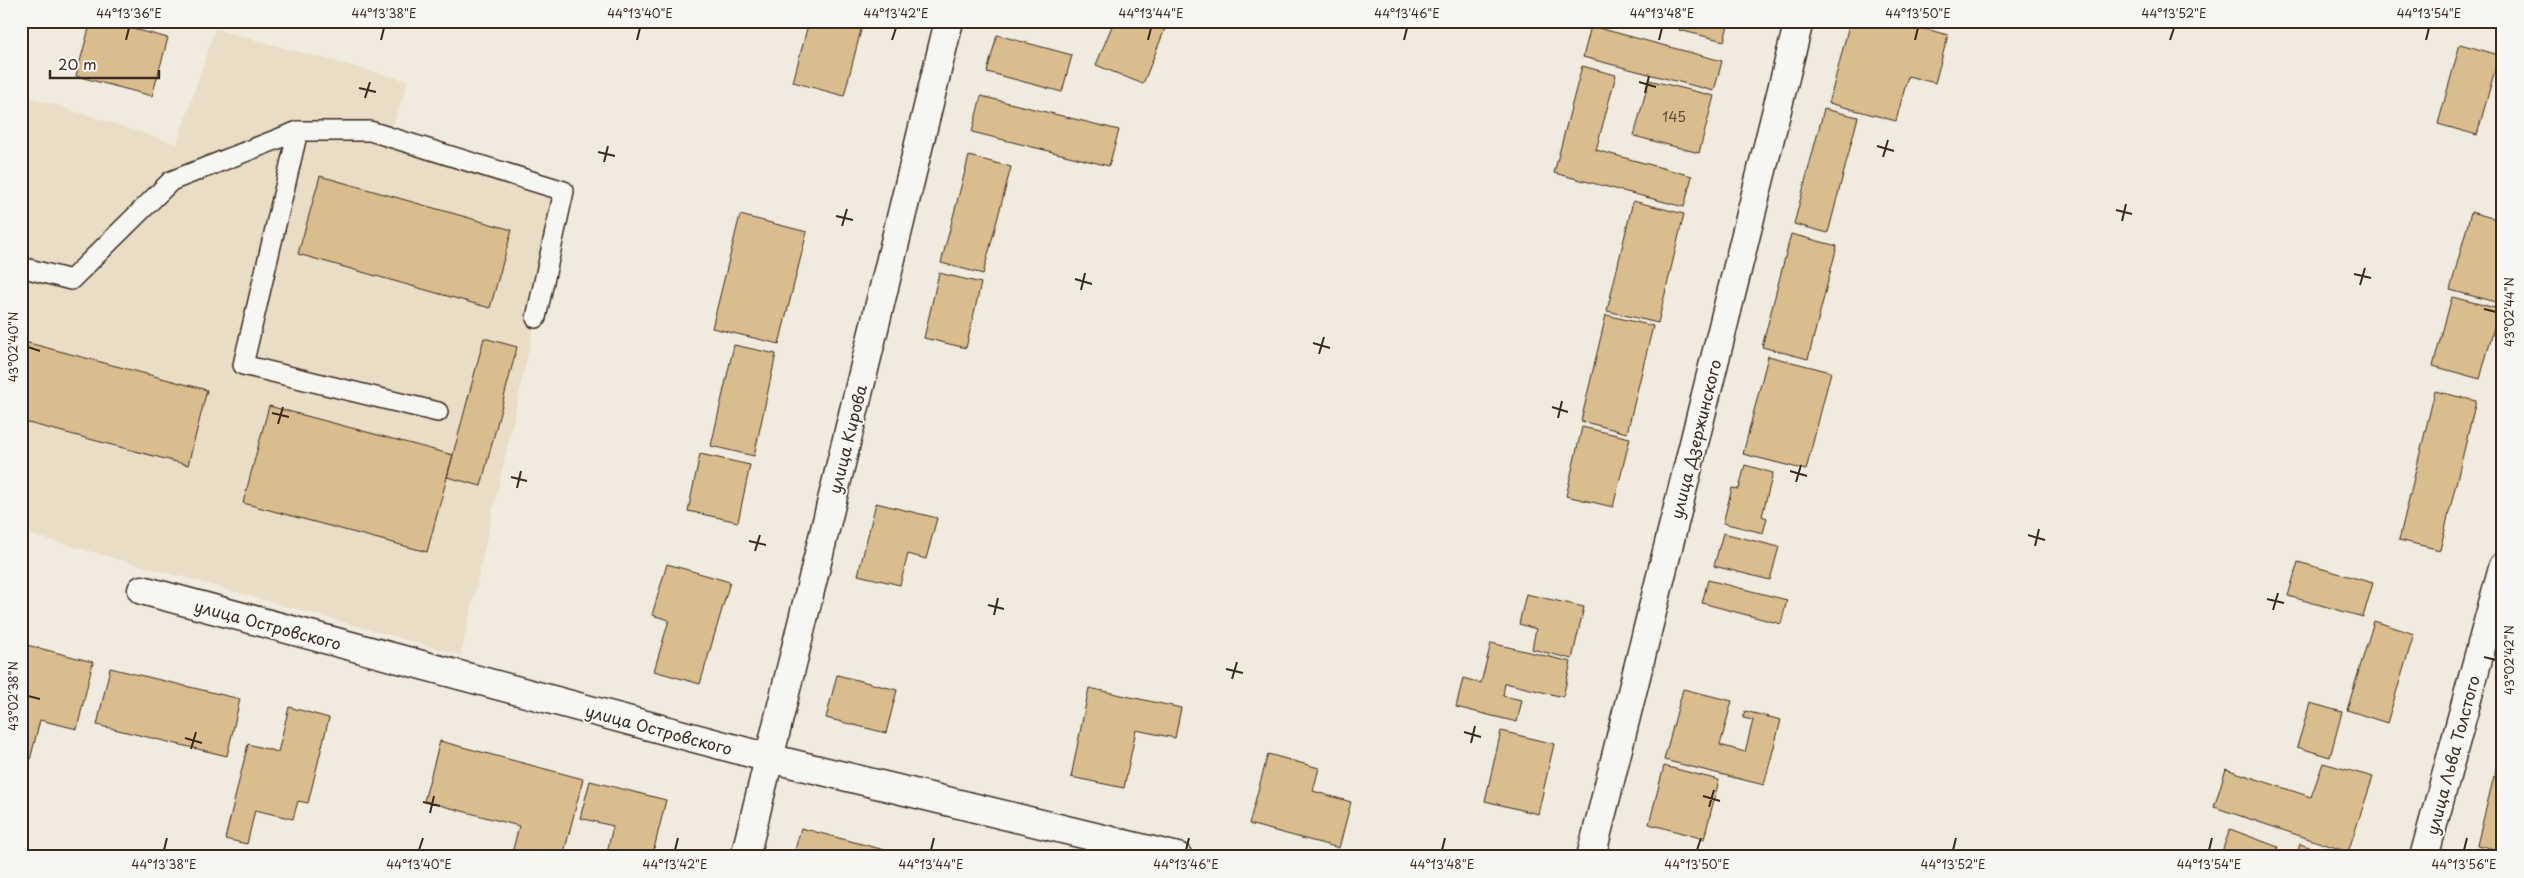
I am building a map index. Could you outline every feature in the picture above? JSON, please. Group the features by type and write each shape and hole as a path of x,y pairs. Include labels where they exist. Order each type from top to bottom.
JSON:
{"street":[{"name":"улица Кирова","path":"745,857 949,21"},
{"name":"улица Дзержинского","path":"1591,857 1799,21"},
{"name":"улица Льва Толстого","path":"2424,857 2503,567"},
{"name":"улица Островского","path":"142,590 769,758 1178,857"}],"lane":[{"path":"21,266 71,280 171,181 298,131 370,131 564,191 536,318"},
{"path":"298,131 243,365 438,412"}],"shaded area":[{"path":"215,29 408,81 389,138 564,191 461,655 21,532 21,94 177,144"}],"building":[{"path":"91,21 104,21 168,38 152,96 76,76"},
{"path":"809,21 863,22 844,96 793,82"},
{"path":"1114,21 1168,21 1143,84 1096,65"},
{"path":"1681,21 1729,21 1724,41 1679,30"},
{"path":"1850,21 1896,21 1948,35 1935,83 1908,76 1896,121 1829,103"},
{"path":"1591,26 1722,61 1714,91 1583,57"},
{"path":"997,35 1072,55 1062,92 987,72"},
{"path":"2460,44 2499,55 2477,135 2438,124"},
{"path":"1582,66 1616,75 1596,150 1692,176 1684,207 1554,173"},
{"path":"1649,80 1714,96 1699,153 1634,136"},
{"path":"981,96 1119,130 1109,166 972,132"},
{"path":"1824,109 1858,117 1828,233 1794,224"},
{"path":"969,156 1011,167 983,274 941,263"},
{"path":"320,176 512,230 490,308 298,254"},
{"path":"1633,201 1684,214 1658,323 1607,311"},
{"path":"2471,212 2503,221 2503,291 2499,303 2450,290"},
{"path":"740,215 807,232 779,344 712,328"},
{"path":"1791,234 1837,246 1808,359 1762,347"},
{"path":"939,273 981,283 966,348 924,338"},
{"path":"2452,297 2499,309 2480,379 2433,366"},
{"path":"1606,315 1653,326 1627,433 1581,421"},
{"path":"484,338 517,347 481,486 447,477"},
{"path":"21,341 207,390 188,465 21,421"},
{"path":"734,345 776,354 754,456 711,446"},
{"path":"1768,356 1831,372 1806,470 1743,454"},
{"path":"2435,391 2476,401 2440,550 2399,540"},
{"path":"269,406 453,455 427,552 243,503"},
{"path":"1582,427 1630,438 1613,507 1566,496"},
{"path":"700,454 750,465 738,522 688,511"},
{"path":"1745,465 1773,473 1762,516 1767,518 1763,533 1723,523 1732,488 1739,489"},
{"path":"876,503 937,518 926,559 908,554 900,585 858,575"},
{"path":"1723,533 1779,547 1770,580 1714,566"},
{"path":"2298,562 2373,583 2363,617 2288,596"},
{"path":"667,564 730,582 700,684 654,671 669,620 652,615"},
{"path":"1708,580 1787,600 1781,624 1702,603"},
{"path":"1526,594 1584,607 1572,659 1532,649 1536,629 1519,624"},
{"path":"2374,621 2414,634 2387,723 2347,710"},
{"path":"1491,643 1571,662 1563,697 1505,683 1503,696 1522,700 1517,722 1456,707 1463,678 1481,683"},
{"path":"27,645 93,662 77,729 40,720 22,792 21,669"},
{"path":"110,668 240,699 227,756 97,725"},
{"path":"837,675 897,690 886,733 826,718"},
{"path":"1089,688 1181,708 1175,738 1136,730 1124,788 1071,777"},
{"path":"1683,689 1732,701 1720,745 1745,752 1753,720 1743,718 1745,711 1781,720 1764,785 1664,760"},
{"path":"2310,703 2342,712 2330,757 2297,747"},
{"path":"289,707 329,718 308,803 298,801 293,819 255,810 247,844 225,839 248,744 278,752"},
{"path":"1501,731 1554,744 1538,814 1485,801"},
{"path":"2503,740 2503,775 2495,773"},
{"path":"440,741 583,779 563,857 511,857 519,826 424,801"},
{"path":"1268,754 1319,768 1313,791 1351,802 1339,848 1249,824"},
{"path":"2323,763 2373,777 2348,852 2214,807 2226,769 2311,797"},
{"path":"1664,766 1719,780 1704,839 1649,824"},
{"path":"2494,776 2503,779 2503,851 2477,845"},
{"path":"590,781 666,800 652,857 606,857 613,826 580,818"},
{"path":"801,828 911,857 793,857"},
{"path":"2230,829 2278,847 2274,857 2220,857"},
{"path":"2300,844 2340,857 2296,857"},
{"path":"2476,848 2503,857 2474,857"}]}
